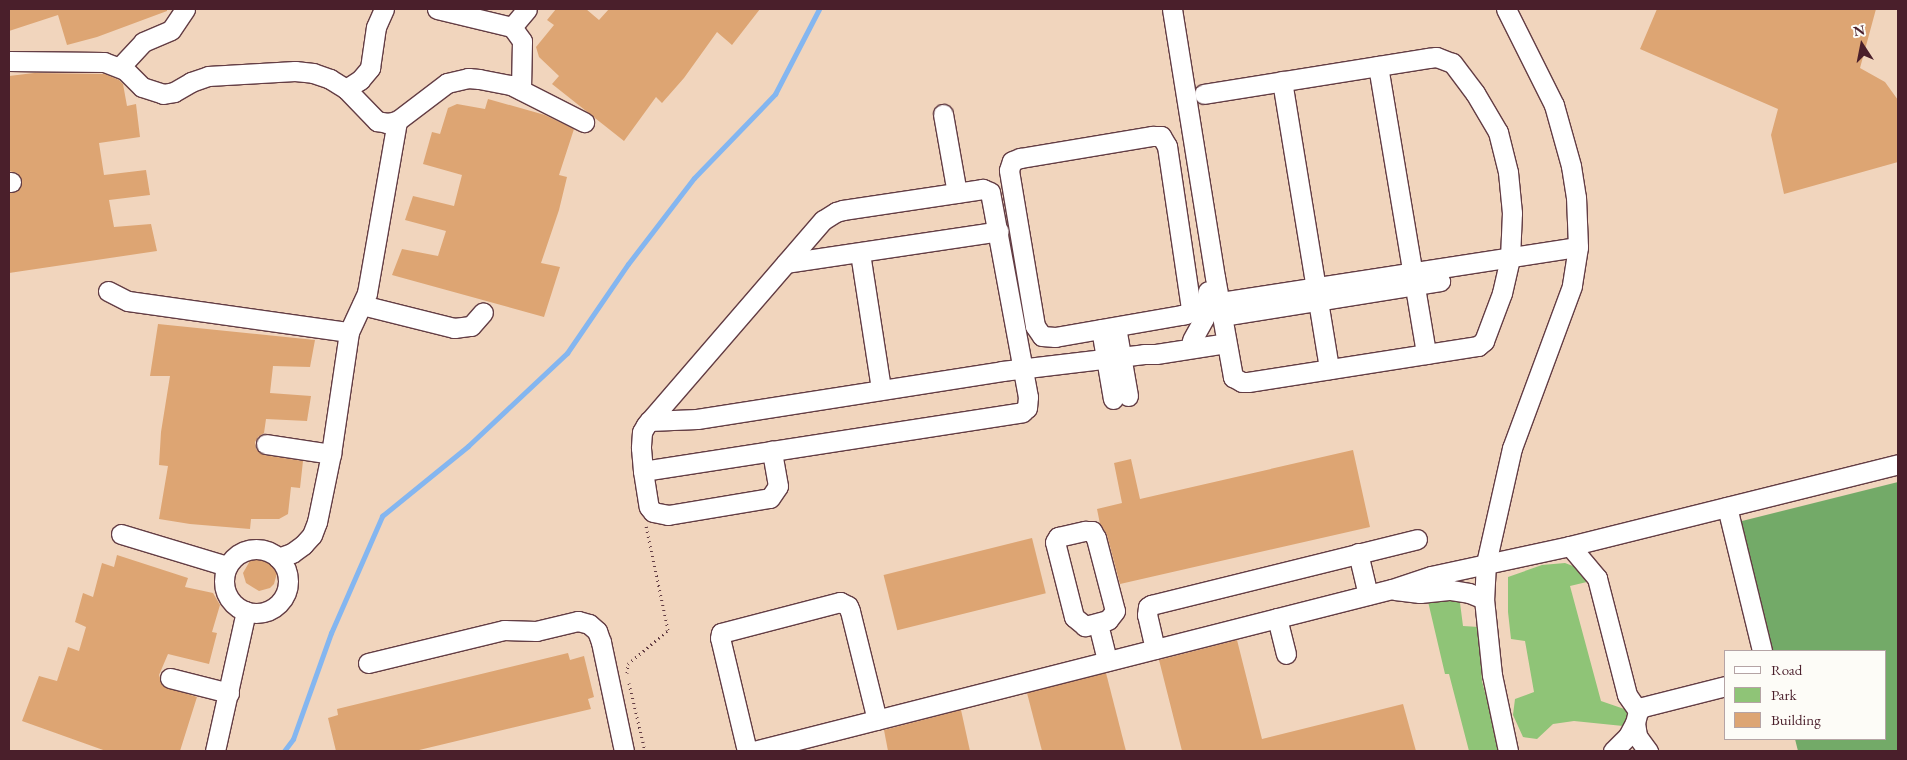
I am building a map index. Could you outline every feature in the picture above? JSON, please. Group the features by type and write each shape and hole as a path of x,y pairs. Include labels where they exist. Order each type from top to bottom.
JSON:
{"lane":[{"path":"120,67 143,42 171,30 185,9"},
{"path":"346,89 360,80 370,68 376,26 384,9"},
{"path":"437,9 512,28 522,41 521,90"},
{"path":"512,28 527,9"},
{"path":"1172,9 1215,277 1220,320 1231,372 1237,380 1242,382 1329,370 1478,346 1484,341 1509,264 1512,213 1508,172 1498,132 1475,93 1457,69 1444,59 1428,58 1204,94"},
{"path":"1506,9 1554,105 1571,166 1576,198 1577,253 1572,286 1512,448 1486,563 1484,599 1492,674 1508,751"},
{"path":"9,60 96,61 120,67 142,87 163,94 174,92 191,82 208,76 295,71 313,73 330,79 346,89 377,120 387,123 397,121 438,89 457,80 479,79 511,85 584,122"},
{"path":"1378,66 1426,354"},
{"path":"1282,81 1329,370"},
{"path":"943,114 957,193"},
{"path":"278,558 292,553 303,545 312,535 317,522 331,454 349,332 368,287 397,121"},
{"path":"1161,136 1167,146 1191,308 1186,314 1108,328 1048,338 1038,331 1031,301 1010,165 1016,158 1161,136"},
{"path":"643,471 1022,412 1029,402 999,231 990,192 983,189 836,212 823,220 649,421 642,432 640,440 643,471 649,507 653,512 668,515 770,498 778,486 772,451"},
{"path":"786,263 999,231"},
{"path":"860,253 881,389"},
{"path":"1192,340 1201,326 1317,294 1577,253"},
{"path":"108,291 128,301 349,332"},
{"path":"362,305 454,328 472,326 482,312"},
{"path":"1144,354 1155,348 1192,340 1220,320"},
{"path":"649,421 697,419 881,389 1023,369 1156,354 1220,320"},
{"path":"1108,328 1120,397"},
{"path":"266,444 331,454"},
{"path":"754,751 1392,589 1418,580 1486,563 1570,546 1898,464"},
{"path":"1727,507 1762,650"},
{"path":"1084,530 1092,531 1096,538 1115,611 1108,620 1098,624 1085,626 1074,617 1055,542 1058,537 1084,530"},
{"path":"121,534 227,566"},
{"path":"1155,649 1146,611 1151,605 1417,539"},
{"path":"1570,546 1597,578 1626,695 1637,717 1637,736 1648,751"},
{"path":"257,549 268,551 278,558 285,568 288,580 283,597 270,610 258,613 246,611 236,606 228,598 224,587 224,576 227,566 235,556 245,550 257,549"},
{"path":"1358,554 1368,595"},
{"path":"1392,589 1420,593 1451,590 1468,593 1484,599"},
{"path":"747,751 720,638 721,632 835,603 845,603 850,611 877,720"},
{"path":"216,751 246,611"},
{"path":"1277,618 1286,654"},
{"path":"368,663 504,630 536,631 578,621 589,624 597,631 624,751"},
{"path":"1098,624 1107,661"},
{"path":"170,678 229,693"},
{"path":"1613,751 1628,736 1643,707 1724,687"}],"path":[{"path":"645,751 626,669 628,664 668,630 645,528 653,512"}],"shaded area":[{"path":"9,9 1898,9 1898,751 9,751"}],"green space":[{"path":"1898,482 1898,751 1798,751 1795,740 1887,740 1887,650 1772,650 1738,522"},
{"path":"1565,563 1578,568 1591,581 1570,586 1601,701 1630,711 1623,726 1574,721 1553,724 1537,739 1523,737 1513,715 1515,699 1534,692 1525,641 1511,639 1508,612 1508,577 1542,565"},
{"path":"1426,593 1459,595 1463,626 1479,627 1482,681 1500,750 1469,751 1449,674 1445,674"}],"building":[{"path":"9,9 167,9 167,11 97,37 67,45 58,15 9,31"},
{"path":"556,9 586,9 599,20 609,9 760,9 732,45 717,32 684,78 662,103 656,97 624,141 552,84 559,76 539,57 536,47 554,25 547,20"},
{"path":"1657,9 1876,9 1860,68 1885,82 1898,100 1898,162 1784,194 1771,135 1778,109 1640,49"},
{"path":"34,73 105,74 119,80 123,84 127,106 136,104 140,137 99,143 104,175 146,170 150,195 109,200 114,227 151,224 157,251 9,273 9,193 17,191 22,182 17,173 9,171 9,76"},
{"path":"488,99 545,115 574,129 559,175 567,177 559,210 541,263 560,267 544,317 392,275 402,249 438,256 446,231 405,220 413,196 454,206 462,175 423,164 432,132 440,134 448,108 457,104 485,109"},
{"path":"158,324 315,340 310,367 273,366 270,393 311,396 307,421 266,419 264,433 255,442 256,449 264,455 303,461 300,488 291,487 288,514 279,519 251,519 250,529 190,524 159,519 168,466 159,465 161,432 170,376 150,376"},
{"path":"1353,450 1370,527 1120,584 1107,535 1100,524 1097,509 1122,503 1114,463 1131,459 1140,499"},
{"path":"1032,538 1046,593 897,630 884,575"},
{"path":"117,555 188,578 185,587 213,593 220,605 212,632 217,633 209,664 168,654 159,675 163,686 197,697 180,751 106,751 22,721 39,676 57,681 68,647 79,651 86,627 75,622 83,593 93,597 102,563 114,567"},
{"path":"262,557 267,559 277,573 274,584 270,588 259,591 246,583 243,573 251,559"},
{"path":"1237,640 1262,739 1403,704 1416,751 1182,751 1159,660"},
{"path":"568,653 570,660 584,656 594,697 588,699 591,709 415,751 336,751 328,718 338,715 337,709"},
{"path":"1106,673 1126,751 1042,751 1027,693"},
{"path":"961,710 970,751 888,751 884,730"}],"waterway":[{"path":"284,751 293,739 331,633 382,516 468,446 567,353 628,264 694,178 775,94 819,9"}]}
